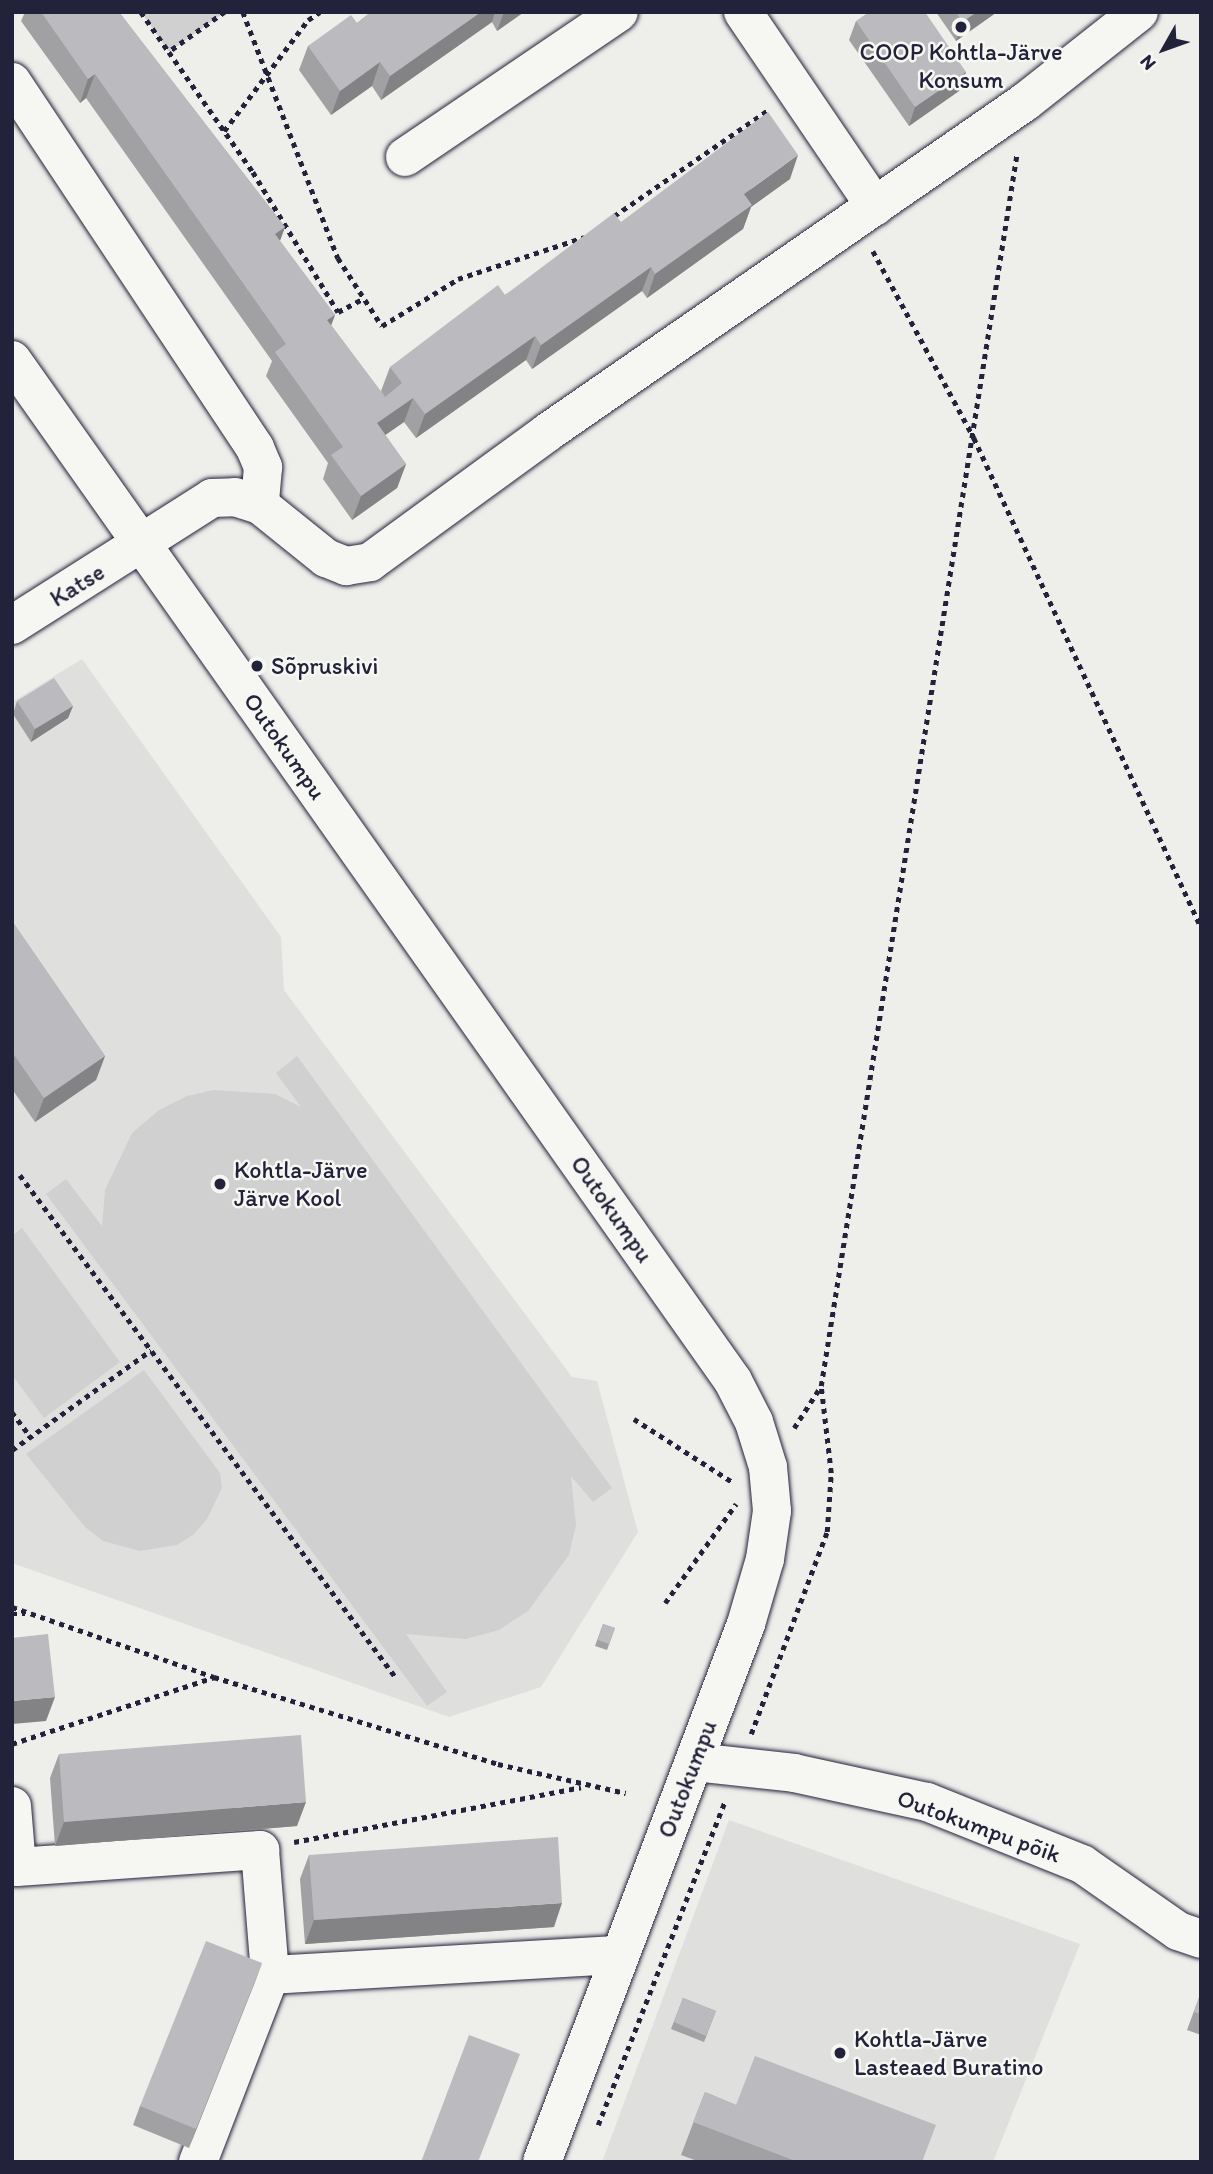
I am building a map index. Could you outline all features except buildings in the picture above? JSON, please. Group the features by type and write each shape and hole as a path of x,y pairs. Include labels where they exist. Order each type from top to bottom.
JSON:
{"street":[{"path":"405,157 619,12"},
{"path":"743,12 795,90 866,213"},
{"path":"12,82 255,448 263,467 260,505 326,558 346,566 370,562 1025,102 1139,12"},
{"name":"Outokumpu","path":"12,360 725,1370 754,1422 768,1466 772,1511 765,1559 695,1762 618,1955 542,2162"},
{"name":"Katse","path":"12,625 212,498 235,497 260,505"},
{"name":"Outokumpu põik","path":"695,1762 794,1773 927,1802 1082,1864 1178,1931 1201,1939"},
{"path":"12,1806 15,1872 260,1850 270,1975 198,2162"},
{"path":"270,1975 618,1955"}],"path":[{"path":"141,12 224,131 338,312 362,299"},
{"path":"169,52 225,12"},
{"path":"243,12 338,258 362,299 382,326 458,279 583,238 594,230"},
{"path":"224,131 308,20 320,12"},
{"path":"606,222 795,90"},
{"path":"594,2136 739,1767 827,1532 831,1473 821,1386 974,438 1025,102"},
{"path":"866,213 974,438 1201,927"},
{"path":"20,1175 397,1679"},
{"path":"12,1450 151,1350"},
{"path":"12,1412 31,1437"},
{"path":"634,1419 746,1490"},
{"path":"12,1607 214,1677 582,1786 626,1793"},
{"path":"12,1614 32,1614"},
{"path":"12,1744 214,1677"},
{"path":"252,1850 582,1786"}],"shaded area":[{"path":"141,12 225,12 169,52"},
{"name":"Kohtla-Järve Järve Kool","path":"82,659 281,937 284,990 572,1377 597,1381 638,1532 541,1687 449,1717 12,1563 12,702"},
{"path":"297,1056 612,1488 593,1502 571,1476 576,1525 569,1555 528,1611 499,1630 466,1639 406,1634 447,1692 427,1706 46,1194 66,1179 102,1226 105,1190 132,1133 159,1110 187,1096 214,1090 275,1094 301,1107 276,1073"},
{"path":"22,1228 120,1362 44,1418 12,1375 12,1236"},
{"path":"144,1370 220,1473 222,1488 207,1519 194,1534 177,1545 140,1551 103,1541 85,1527 26,1454"},
{"name":"Kohtla-Järve Lasteaed Buratino","path":"729,1820 1080,1944 993,2162 602,2162"}],"place":[{"name":"COOP Kohtla-Järve Konsum","path":"961,27"},
{"name":"Sõpruskivi","path":"257,666"},
{"name":"Kohtla-Järve Järve Kool","path":"220,1184"},
{"name":"Kohtla-Järve Lasteaed Buratino","path":"840,2053"}]}
